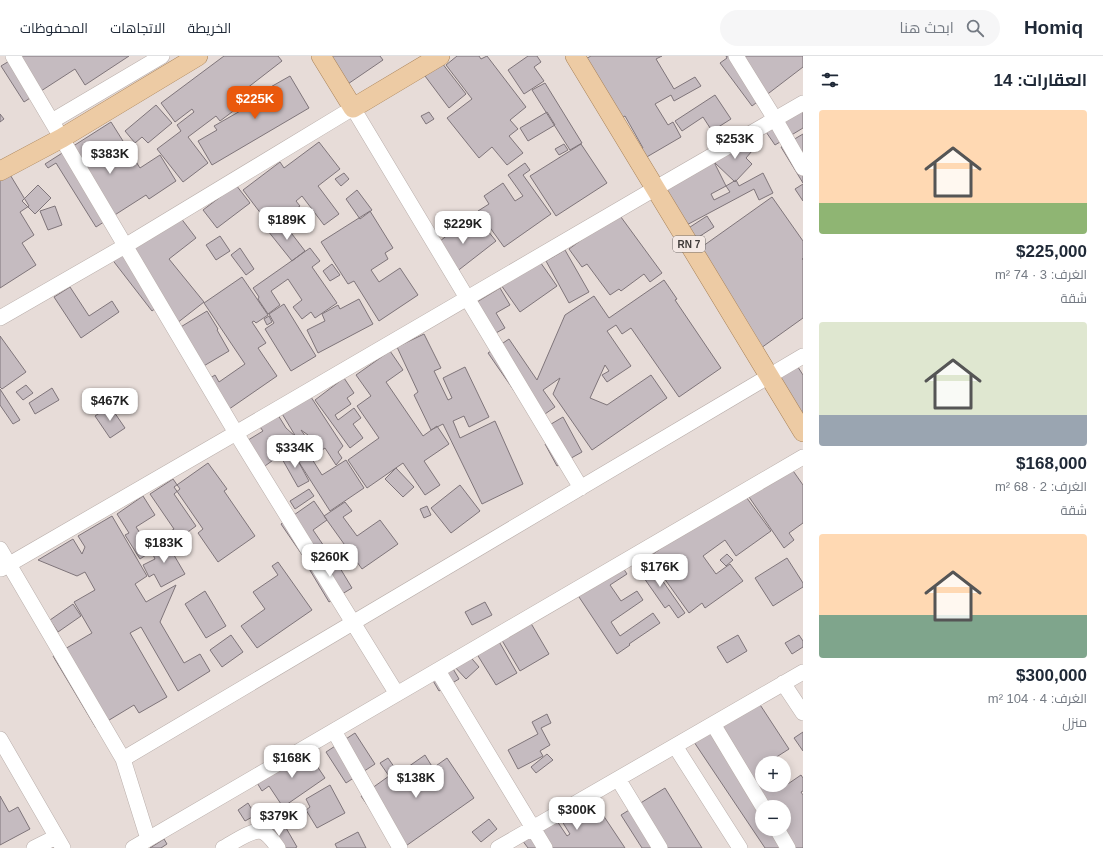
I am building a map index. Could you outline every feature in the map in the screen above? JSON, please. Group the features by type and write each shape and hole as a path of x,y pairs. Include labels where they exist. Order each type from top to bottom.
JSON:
{"main road":[{"path":"0,171 62,138 198,56"},
{"path":"320,56 353,108 440,56"},
{"name":"RN 7","path":"575,56 803,432"}],"street":[{"path":"13,56 236,433 352,624 397,694"},
{"path":"52,121 162,56"},
{"path":"736,56 803,168"},
{"path":"4,567 803,103"},
{"path":"0,318 125,246 353,108 582,488"},
{"path":"123,759 803,356"},
{"path":"133,848 803,457"},
{"path":"0,549 4,567 123,759 148,839"},
{"path":"438,671 545,848"},
{"path":"498,848 803,672"},
{"path":"784,683 803,713"},
{"path":"713,724 759,800"},
{"path":"334,731 400,848"},
{"path":"0,739 59,842 34,848"},
{"path":"675,746 740,848"},
{"path":"618,779 660,848"},
{"path":"223,848 258,830 265,832 278,848"},
{"path":"780,836 788,848"}],"building":[{"path":"9,56 129,56 85,85 75,69 24,102 1,66 11,60"},
{"path":"224,56 278,56 282,61 242,92 248,100 220,121 216,116 188,137 208,163 183,182 157,149 181,131 177,125 194,112 192,109 175,122 161,103"},
{"path":"321,56 380,56 383,60 342,88"},
{"path":"457,56 479,56 481,59 487,56 526,107 510,120 518,129 509,136 523,153 507,165 492,147 479,158 447,118 472,99 446,65"},
{"path":"528,56 537,56 541,62 534,67 544,81 524,94 508,70"},
{"path":"591,56 662,56 656,59 674,89 695,77 701,86 674,101 671,95 655,104 668,125 673,122 681,137 645,158 640,149 643,148 625,116 613,123 578,63"},
{"path":"726,56 803,56 803,67 752,106 720,63 727,58"},
{"path":"442,63 466,94 449,108 425,76"},
{"path":"290,76 309,108 212,165 198,141 217,130 214,126 256,102 253,97"},
{"path":"545,83 582,143 570,150 532,90"},
{"path":"715,95 731,119 712,131 703,117 682,131 675,121"},
{"path":"156,105 172,123 148,143 142,137 135,143 125,131"},
{"path":"803,105 803,128 775,145 764,129"},
{"path":"429,112 434,119 426,124 421,116"},
{"path":"547,112 555,125 528,141 520,128"},
{"path":"0,114 4,119 0,122"},
{"path":"111,122 140,168 160,155 176,181 149,199 146,195 96,227 56,163 48,168 45,164"},
{"path":"803,134 803,183 781,147"},
{"path":"739,138 752,151 746,158 752,164 735,182 715,163"},
{"path":"319,142 340,169 318,186 339,214 324,225 302,196 296,201 300,206 271,227 243,190 280,162 284,168"},
{"path":"564,144 568,150 559,155 555,149"},
{"path":"581,144 607,183 556,216 530,176"},
{"path":"714,162 726,186 736,180 739,186 763,173 773,193 759,200 754,189 681,228 661,191","holes":["726,186 730,192 714,200 711,194"]},
{"path":"525,163 530,170 523,175 551,214 504,247 478,211 489,204 484,196 503,183 515,201 523,196 508,175"},
{"path":"9,173 29,206 20,212 34,235 22,243 36,265 0,288 0,178"},
{"path":"344,173 349,179 341,186 335,179"},
{"path":"803,184 803,201 795,189"},
{"path":"38,185 51,198 35,214 22,201"},
{"path":"236,185 250,203 217,228 203,210"},
{"path":"357,190 372,210 360,219 346,199"},
{"path":"772,197 803,241 803,318 761,348 689,256"},
{"path":"55,206 62,225 48,230 40,211"},
{"path":"370,211 393,248 385,253 388,259 371,270 379,282 400,268 418,295 379,321 354,281 348,284 321,242"},
{"path":"177,213 196,238 169,259 204,302 172,327 165,301 152,311 111,258"},
{"path":"618,213 662,273 650,282 644,274 621,291 619,289 610,295 587,264 582,267 569,249"},
{"path":"474,214 496,241 451,276 430,249"},
{"path":"707,216 714,227 694,240 687,229"},
{"path":"282,221 305,251 292,261 268,231"},
{"path":"220,236 230,251 216,260 206,245"},
{"path":"240,248 254,269 246,275 231,255"},
{"path":"310,248 320,261 312,267 337,303 315,318 311,312 302,319 293,307 302,300 288,279 271,291 280,305 268,314 253,288"},
{"path":"565,250 589,292 569,303 546,261"},
{"path":"538,259 557,286 520,312 501,285"},
{"path":"332,264 340,275 330,281 323,271"},
{"path":"242,277 268,315 256,323 254,321 252,322 266,343 258,348 277,376 222,414 201,384 215,375 219,382 245,364 204,303"},
{"path":"664,280 677,299 675,300 721,368 679,397 631,328 622,334 616,325 607,331 631,366 607,382 602,375 609,371 605,365 590,398 607,405 651,375 667,398 592,450 553,394 560,378 543,390 555,407 535,421 488,353 509,339 537,380 565,315 594,296 609,318"},
{"path":"70,287 89,316 112,301 119,312 81,338 54,297"},
{"path":"500,288 510,305 496,313 505,328 485,339 467,308"},
{"path":"359,299 373,324 318,353 307,330 325,321 322,314 338,305 340,309"},
{"path":"284,304 316,356 291,371 265,329 274,323 269,314"},
{"path":"207,311 229,351 202,367 179,328"},
{"path":"269,316 272,322 267,325 264,319"},
{"path":"424,334 441,368 434,371 448,400 452,398 443,378 465,367 489,417 469,427 464,416 453,421 460,438 495,421 523,484 482,504 443,424 431,430 414,395 418,392 397,347"},
{"path":"0,336 26,372 2,389 0,387"},
{"path":"390,351 403,370 386,382 423,436 437,426 449,444 424,461 440,485 425,495 403,463 367,488 348,460 379,438 357,406 371,396 356,375"},
{"path":"796,364 803,375 803,425 764,385"},
{"path":"344,378 354,393 347,398 351,404 335,415 338,420 354,408 361,418 353,424 363,438 350,448 315,400"},
{"path":"26,385 33,393 23,400 16,392"},
{"path":"52,388 59,400 35,414 29,403"},
{"path":"0,389 20,420 13,424 0,405"},
{"path":"309,394 343,446 338,452 342,458 336,465 325,448 319,452 308,435 301,430 317,453 312,459 322,475 346,460 364,488 330,511 288,445 276,458 258,471 240,445 263,431 260,427 278,415 286,428 296,437 281,412"},
{"path":"110,406 125,428 110,438 95,416"},
{"path":"563,417 582,452 557,466 545,444 548,443 541,430"},
{"path":"292,450 309,481 298,487 281,457"},
{"path":"208,463 227,489 224,491 255,536 218,562 198,533 203,529 174,487"},
{"path":"789,465 803,485 803,523 789,533 794,540 784,548 747,494"},
{"path":"396,468 414,487 403,497 385,479"},
{"path":"173,479 180,489 174,494 196,526 174,542 168,533 174,529 150,494"},
{"path":"460,485 480,511 451,533 431,508"},
{"path":"309,489 314,496 295,509 290,501"},
{"path":"741,490 771,531 736,556 725,540 703,556 716,574 730,564 743,581 705,608 702,603 689,613 649,557"},
{"path":"143,496 155,515 136,527 152,551 140,559 125,535 129,533 117,514"},
{"path":"314,501 327,520 313,530 328,552 309,565 281,524"},
{"path":"345,502 352,511 343,517 357,536 380,520 398,544 362,569 324,516"},
{"path":"427,506 431,515 424,518 420,509"},
{"path":"112,516 147,576 135,584 146,602 176,585 160,622 184,663 200,654 210,671 178,691 141,627 130,633 167,697 139,713 134,705 96,728 53,656 92,633 74,602 95,590 85,572 77,576 38,560 73,539 82,554 85,547 78,536"},
{"path":"164,538 185,574 161,587 154,574 149,577 143,565 155,559 149,546"},
{"path":"331,553 352,588 329,602 308,567"},
{"path":"727,554 733,560 726,566 720,560"},
{"path":"787,558 803,583 803,587 773,606 755,578"},
{"path":"648,560 685,613 678,618 669,605 665,608 637,568"},
{"path":"278,562 312,610 257,648 241,626 265,609 253,592 278,575 272,566"},
{"path":"621,565 627,574 610,585 621,601 637,591 643,600 611,622 620,636 653,613 660,623 617,654 577,594"},
{"path":"205,591 226,626 206,638 185,604"},
{"path":"485,602 492,615 472,625 465,612"},
{"path":"73,604 81,616 58,632 50,620"},
{"path":"529,620 549,654 520,671 500,637"},
{"path":"231,635 243,652 222,667 210,650"},
{"path":"738,635 747,651 727,663 717,647"},
{"path":"799,635 803,641 803,647 792,654 785,643"},
{"path":"497,638 517,673 496,685 475,651"},
{"path":"467,653 479,667 466,679 453,665"},
{"path":"452,667 459,679 439,691 432,679"},
{"path":"753,694 789,749 778,756 755,756 755,792 791,792 791,782 801,775 803,778 803,791 801,792 803,795 803,848 765,848 757,836 791,836 791,800 755,800 755,833 690,736"},
{"path":"547,714 551,723 541,728 550,745 540,751 543,756 518,769 508,750 538,734 532,722"},
{"path":"803,732 803,751 794,738"},
{"path":"355,733 375,764 346,783 326,752"},
{"path":"307,751 325,778 283,807 269,786 262,791 256,781 285,760 292,770 298,767 294,760"},
{"path":"547,754 553,760 536,773 531,767"},
{"path":"425,755 433,768 447,758 474,798 403,848 397,848 361,796 389,776 380,763 388,758 408,787 415,782 405,769"},
{"path":"330,785 345,813 317,828 306,810 310,807 306,799"},
{"path":"665,788 702,848 642,848 621,815"},
{"path":"0,796 9,812 18,807 30,829 0,845"},
{"path":"591,797 625,848 528,848 522,840 555,818 567,836 570,834 560,818"},
{"path":"248,803 254,813 262,808 269,820 259,826 254,816 245,821 238,810"},
{"path":"489,819 497,829 481,842 472,832"},
{"path":"282,821 297,847 269,848 261,833"},
{"path":"358,832 366,848 337,848 335,844"},
{"path":"164,839 167,844 161,848 150,848"}]}
